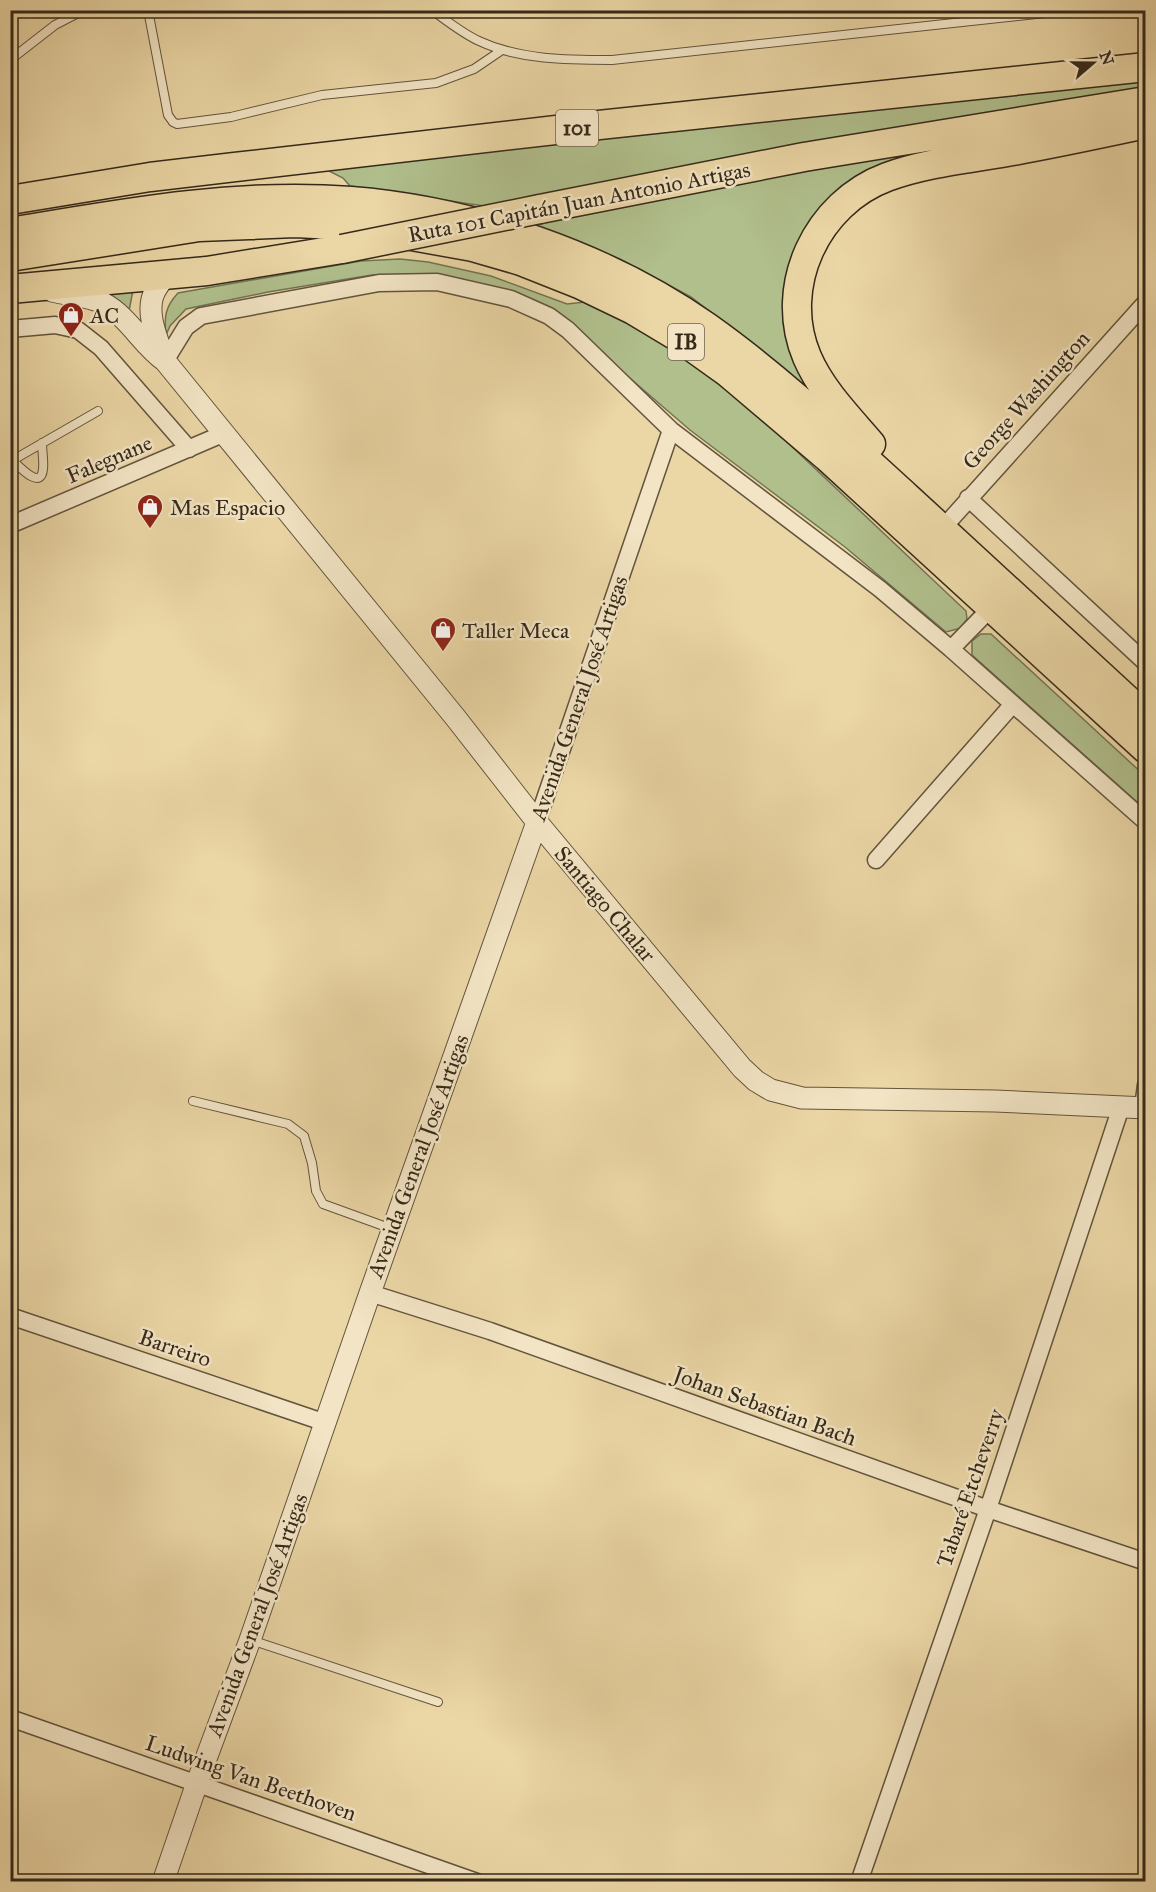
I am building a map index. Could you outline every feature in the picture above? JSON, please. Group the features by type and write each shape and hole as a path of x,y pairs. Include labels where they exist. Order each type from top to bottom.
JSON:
{"highway":[{"name":"101","path":"10,200 150,177 235,167 1146,67"},
{"name":"Ruta 101 Capitán Juan Antonio Artigas","path":"23,288 207,271 342,249 804,157 1146,101"},
{"path":"937,525 926,498 882,456 846,416 823,386 807,356 800,332 798,290 802,266 813,243 834,210 866,187 885,178 915,168 1050,145 1146,124"},
{"name":"IB","path":"10,232 196,204 271,199 352,201 442,215 557,248 648,290 705,326 751,360 798,399 1146,717"},
{"name":"IB","path":"10,257 199,227 295,223 356,226 473,247 521,261 579,284 633,310 678,337 727,372 777,413 1146,749"}],"street":[{"name":"Santiago Chalar","path":"165,362 153,328 151,308 154,292 166,275"},
{"path":"165,362 186,327 201,316 379,283 437,282 511,299 549,316 568,330 671,430 880,589 1146,822"},
{"name":"Santiago Chalar","path":"23,288 100,302 116,311 152,352 165,362 448,708 537,822 742,1068 771,1090 802,1098 995,1101 1144,1108"},
{"name":"George Washington","path":"937,525 968,498 1144,308"},
{"path":"10,329 55,325 78,330 101,348 189,449"},
{"name":"Avenida General José Artigas","path":"163,1881 537,822 671,430"},
{"name":"Falegnane","path":"10,525 225,433"},
{"path":"968,498 1146,663"},
{"path":"951,649 991,608"},
{"path":"876,860 1012,704"},
{"path":"1144,1108 1146,1084"},
{"name":"Tabaré Etcheverry","path":"859,1881 988,1509 1121,1107"},
{"name":"Johan Sebastian Bach","path":"370,1293 490,1331 988,1509 1146,1562"},
{"name":"Barreiro","path":"10,1316 326,1423"},
{"name":"Ludwing Van Beethoven","path":"10,1718 477,1881"}],"lane":[{"path":"10,60 55,25 84,10"},
{"path":"148,10 168,115 177,124 231,117 322,95 436,83 474,69 502,50"},
{"path":"432,10 478,41 502,50 554,59 612,60 1073,10"},
{"path":"42,443 44,470 41,475 32,478 12,459 98,411"},
{"path":"193,1101 288,1124 303,1136 312,1163 316,1191 322,1204 392,1229"},
{"path":"250,1640 438,1702"}],"green space":[{"path":"1145,77 1145,88 484,206 350,186 343,178 327,170"},
{"path":"997,138 845,188 805,228 789,279 822,406 763,353 691,297 620,259 529,225 608,206"},
{"path":"400,259 428,262 491,276 567,304 585,302 660,342 751,408 966,611 967,619 961,628 946,632 845,547 690,430 561,319 434,276 372,275 268,292 186,309 170,326 166,335 166,312 178,293 361,261"},
{"path":"133,290 129,311 106,294"},
{"path":"981,634 991,634 1145,776 1145,809 972,655 972,641"}],"place":[{"name":"AC","path":"71,338"},
{"name":"Mas Espacio","path":"150,530"},
{"name":"Taller Meca","path":"443,653"}]}
